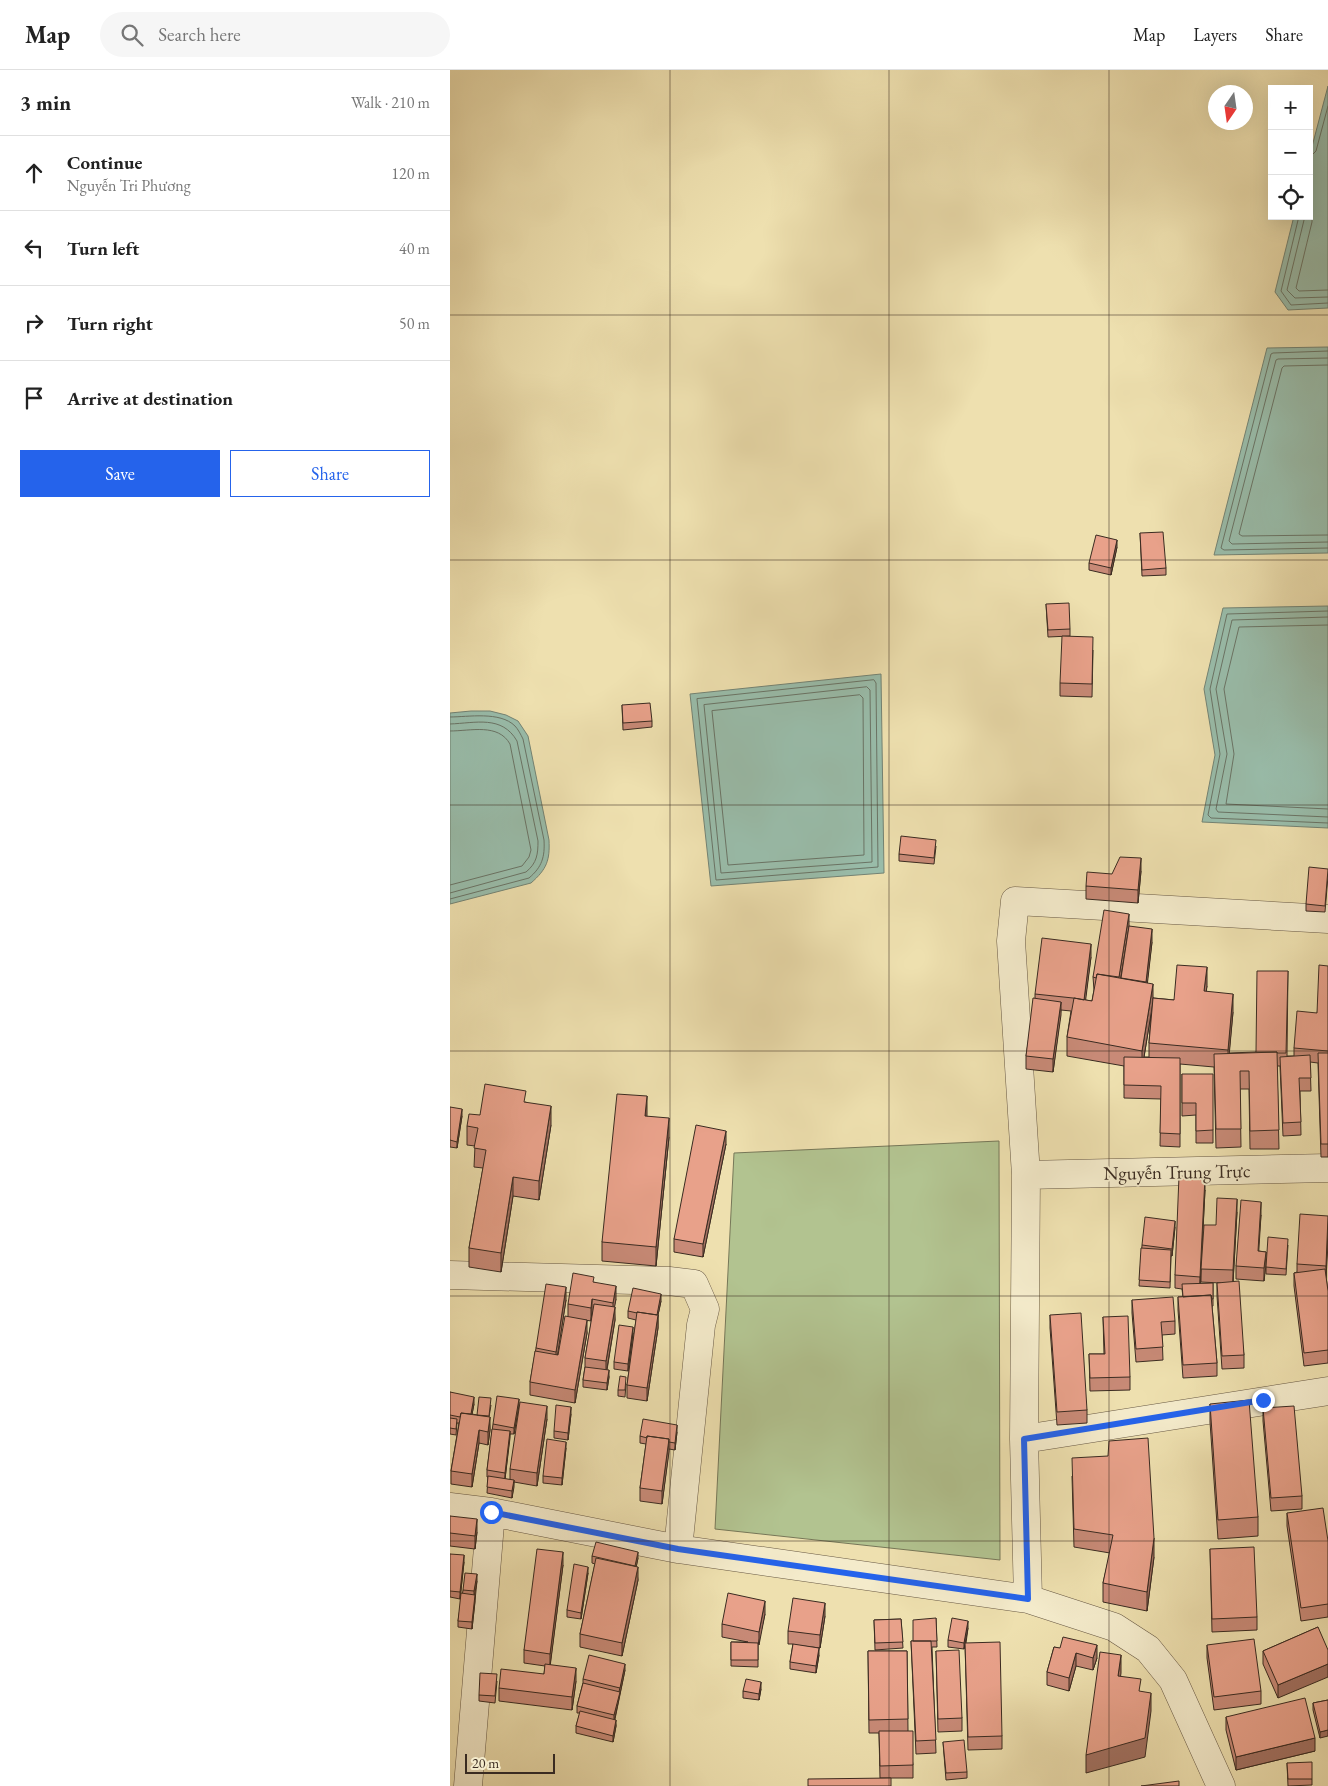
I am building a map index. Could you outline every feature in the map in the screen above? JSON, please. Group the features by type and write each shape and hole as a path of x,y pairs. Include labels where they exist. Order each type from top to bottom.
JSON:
{"street":[{"path":"1028,1599 1024,1439 1026,1175 1012,941 1015,901 1328,919"},
{"name":"Nguyễn Trung Trực","path":"1026,1175 1328,1168"},
{"path":"450,1275 669,1281 694,1284 705,1309 701,1325 678,1549"},
{"path":"1024,1439 1328,1391"},
{"path":"450,1507 491,1512 678,1549 1028,1599 1114,1627 1148,1649 1173,1680 1222,1786"},
{"path":"468,1786 491,1512"}],"green space":[{"path":"999,1141 1000,1560 715,1529 734,1153"}],"water":[{"path":"1328,86 1328,308 1288,310 1275,292 1293,220 1313,220 1313,143"},
{"path":"1328,347 1328,553 1214,555 1267,348"},
{"path":"1328,606 1328,828 1202,822 1215,755 1204,689 1223,608"},
{"path":"881,674 884,873 711,886 690,694"},
{"path":"490,711 506,715 518,721 528,736 549,840 549,853 544,869 531,883 450,904 450,713"}],"building":[{"path":"1163,532 1166,568 1142,570 1140,533"},
{"path":"1096,535 1117,540 1111,568 1089,563"},
{"path":"1069,603 1070,629 1048,630 1046,604"},
{"path":"1062,636 1093,637 1092,684 1060,683"},
{"path":"650,703 652,721 623,723 622,705"},
{"path":"901,836 936,840 934,858 899,854"},
{"path":"1120,857 1141,858 1138,890 1086,886 1087,872 1112,874"},
{"path":"1309,867 1328,869 1325,906 1306,904"},
{"path":"1104,910 1129,914 1119,977 1097,974 1096,978 1093,977"},
{"path":"1129,926 1152,929 1146,982 1121,978"},
{"path":"1042,938 1091,944 1084,1000 1035,994"},
{"path":"1177,965 1207,967 1204,991 1233,994 1228,1050 1149,1043 1153,998 1174,1000"},
{"path":"1319,965 1328,966 1328,1051 1294,1048 1297,1011 1317,1013"},
{"path":"1257,971 1288,971 1286,1053 1256,1052"},
{"path":"1097,974 1153,984 1142,1051 1067,1037 1074,998 1092,1001"},
{"path":"1033,998 1061,1002 1053,1059 1026,1056"},
{"path":"1277,1052 1279,1130 1250,1131 1249,1071 1240,1071 1241,1129 1216,1129 1214,1054"},
{"path":"1318,1053 1328,1053 1328,1144 1321,1144"},
{"path":"1310,1055 1311,1078 1299,1078 1301,1122 1283,1123 1280,1057"},
{"path":"1124,1057 1180,1058 1180,1134 1160,1133 1161,1086 1124,1085"},
{"path":"1182,1074 1213,1074 1213,1130 1196,1131 1196,1103 1182,1103"},
{"path":"485,1084 526,1091 524,1102 551,1106 539,1181 513,1177 501,1253 469,1248 486,1150 474,1148 478,1128 467,1126 469,1114 480,1115"},
{"path":"617,1094 647,1096 645,1116 669,1118 656,1247 602,1242"},
{"path":"450,1107 462,1109 457,1142 450,1140"},
{"path":"696,1125 726,1131 703,1244 674,1239"},
{"path":"1179,1176 1205,1177 1200,1277 1175,1275"},
{"path":"1217,1198 1237,1199 1233,1270 1201,1269 1204,1225 1216,1225"},
{"path":"1241,1200 1261,1202 1258,1251 1266,1252 1264,1268 1236,1266"},
{"path":"1300,1214 1328,1216 1326,1266 1297,1264"},
{"path":"1145,1217 1175,1221 1172,1249 1142,1245"},
{"path":"1268,1237 1288,1239 1286,1269 1266,1267"},
{"path":"1141,1248 1171,1250 1170,1282 1139,1280"},
{"path":"1325,1269 1328,1291 1328,1350 1304,1353 1294,1273"},
{"path":"573,1273 594,1277 593,1282 616,1286 613,1303 592,1299 591,1308 568,1304"},
{"path":"1239,1281 1244,1355 1222,1356 1217,1283"},
{"path":"1213,1283 1213,1299 1211,1295 1183,1297 1182,1284"},
{"path":"546,1284 566,1287 556,1352 536,1348"},
{"path":"633,1288 661,1294 657,1315 628,1311"},
{"path":"1211,1295 1217,1363 1183,1365 1178,1297"},
{"path":"1173,1297 1175,1321 1161,1322 1163,1347 1136,1349 1132,1300"},
{"path":"594,1304 615,1307 606,1361 585,1358"},
{"path":"637,1312 658,1315 647,1388 627,1385"},
{"path":"1081,1313 1087,1410 1057,1412 1050,1315"},
{"path":"565,1316 587,1320 575,1390 530,1382 535,1351 558,1355"},
{"path":"1128,1316 1130,1377 1090,1378 1089,1354 1105,1354 1103,1317"},
{"path":"619,1325 633,1327 628,1364 614,1362"},
{"path":"585,1367 609,1370 607,1383 583,1380"},
{"path":"620,1376 626,1377 625,1390 618,1390"},
{"path":"450,1392 474,1397 471,1414 461,1413 460,1417 450,1415"},
{"path":"497,1396 519,1399 514,1428 493,1424"},
{"path":"479,1397 491,1398 489,1416 477,1415"},
{"path":"1249,1400 1258,1517 1218,1520 1210,1404"},
{"path":"520,1402 547,1406 537,1473 510,1469"},
{"path":"556,1405 571,1407 568,1433 554,1431"},
{"path":"1294,1406 1302,1496 1271,1498 1263,1408"},
{"path":"461,1413 490,1417 488,1432 479,1430 472,1474 451,1471"},
{"path":"450,1418 457,1419 456,1429 450,1428"},
{"path":"643,1419 677,1425 675,1443 669,1442 669,1439 640,1436"},
{"path":"492,1429 510,1431 505,1473 487,1470"},
{"path":"647,1436 669,1439 662,1491 640,1488"},
{"path":"1148,1438 1154,1538 1147,1592 1103,1583 1113,1535 1074,1529 1072,1458 1108,1456 1109,1441"},
{"path":"547,1439 566,1442 562,1478 543,1476"},
{"path":"488,1476 514,1480 512,1491 487,1487"},
{"path":"1323,1508 1328,1541 1328,1604 1301,1608 1287,1513"},
{"path":"450,1516 477,1519 475,1536 450,1533"},
{"path":"596,1542 638,1552 635,1566 592,1556"},
{"path":"1254,1547 1257,1617 1212,1619 1210,1549"},
{"path":"537,1549 563,1552 550,1654 524,1650"},
{"path":"450,1554 464,1555 460,1592 450,1591"},
{"path":"596,1558 638,1567 622,1643 580,1634"},
{"path":"574,1564 588,1567 581,1613 567,1610"},
{"path":"465,1573 477,1574 474,1591 463,1590"},
{"path":"461,1593 475,1595 472,1622 458,1621"},
{"path":"728,1593 765,1601 759,1632 722,1624"},
{"path":"793,1598 825,1603 820,1635 788,1631"},
{"path":"936,1618 937,1641 913,1641 913,1620"},
{"path":"952,1618 968,1621 964,1643 948,1640"},
{"path":"901,1619 903,1642 875,1643 874,1620"},
{"path":"1318,1627 1328,1650 1328,1664 1278,1685 1263,1651"},
{"path":"1063,1637 1097,1645 1093,1658 1076,1653 1069,1678 1047,1672 1054,1647 1060,1648"},
{"path":"1254,1639 1261,1691 1214,1697 1207,1645"},
{"path":"911,1641 931,1641 936,1740 916,1741"},
{"path":"731,1642 758,1643 758,1660 731,1660"},
{"path":"1000,1642 1002,1736 968,1737 965,1643"},
{"path":"793,1644 819,1648 816,1666 790,1662"},
{"path":"959,1650 962,1718 938,1719 936,1651"},
{"path":"868,1651 907,1651 908,1719 869,1720"},
{"path":"1100,1652 1121,1655 1118,1676 1141,1679 1139,1691 1151,1693 1145,1738 1086,1755"},
{"path":"589,1655 625,1664 620,1688 583,1679"},
{"path":"545,1664 576,1668 572,1697 499,1688 501,1669 544,1674"},
{"path":"480,1673 497,1674 495,1696 479,1695"},
{"path":"746,1679 761,1682 759,1694 743,1691"},
{"path":"583,1683 620,1692 614,1715 577,1706"},
{"path":"1305,1698 1315,1738 1236,1757 1226,1717"},
{"path":"1328,1700 1328,1730 1320,1732 1313,1703"},
{"path":"580,1711 616,1720 613,1736 576,1726"},
{"path":"879,1731 913,1731 913,1765 880,1766"},
{"path":"964,1740 967,1772 946,1773 943,1742"},
{"path":"1312,1762 1312,1779 1288,1779 1287,1763"},
{"path":"891,1778 891,1786 808,1786 808,1779"},
{"path":"1179,1781 1179,1786 1141,1786"}],"route":[{"path":"491,1512 678,1549 1028,1599 1024,1439 1263,1400"}]}
